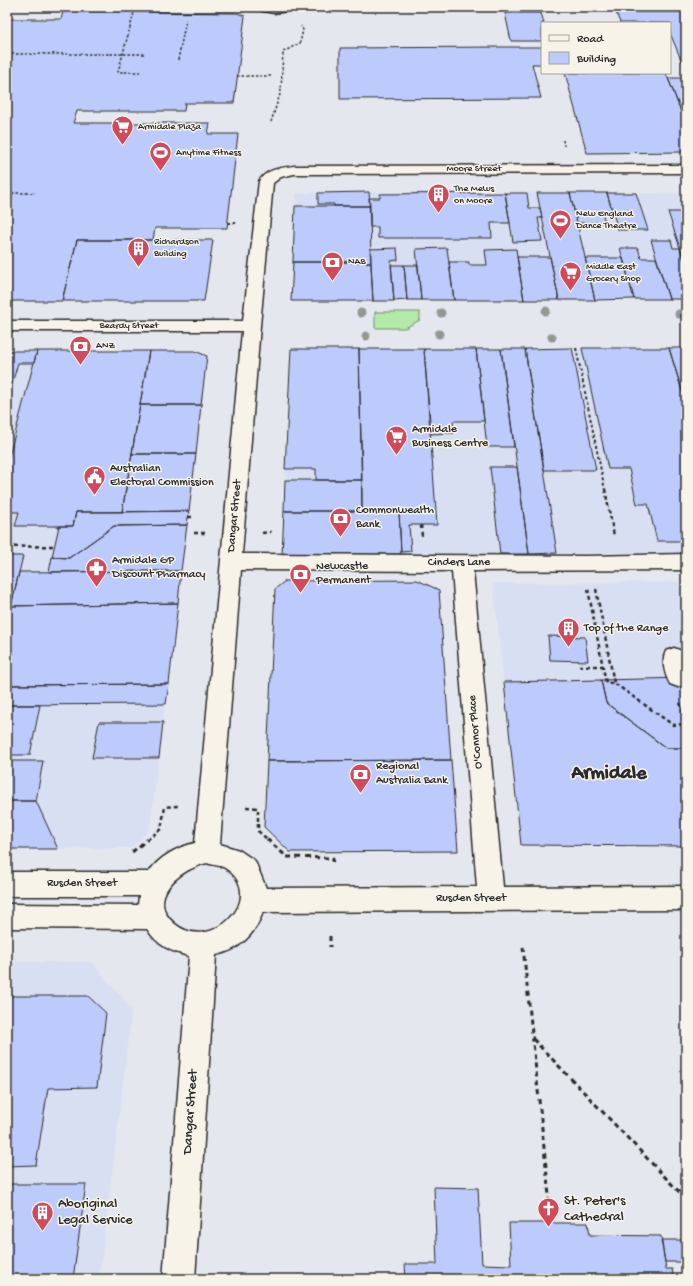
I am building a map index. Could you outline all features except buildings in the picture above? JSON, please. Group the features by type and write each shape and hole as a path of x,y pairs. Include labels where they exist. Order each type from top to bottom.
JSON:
{"street":[{"path":"262,7 274,9 290,7"},
{"name":"Moore Street","path":"266,181 276,173 294,170 686,169"},
{"name":"Dangar Street","path":"207,852 252,326 266,181"},
{"name":"Beardy Street","path":"7,326 252,326"},
{"name":"Cinders Lane","path":"232,562 462,564 686,562"},
{"name":"O'Connor Place","path":"462,564 491,900"},
{"path":"194,853 221,853 233,858 251,875 255,900 252,911 246,921 238,931 228,938 203,945 178,941 168,935 155,916 152,906 156,884 162,874 172,864 194,853"},
{"name":"Rusden Street","path":"7,884 156,884"},
{"name":"Rusden Street","path":"255,900 686,898"},
{"path":"7,916 155,916"},
{"name":"Dangar Street","path":"179,1279 203,945"}],"path":[{"path":"135,9 118,72 140,72"},
{"path":"178,60 186,20"},
{"path":"271,122 281,91 283,52 300,43 303,30"},
{"path":"7,54 144,54"},
{"path":"237,76 272,76"},
{"path":"563,140 564,146"},
{"path":"7,211 13,194 35,193"},
{"path":"576,348 620,563"},
{"path":"188,517 195,517"},
{"path":"262,532 271,532"},
{"path":"194,533 203,533"},
{"path":"7,547 54,546"},
{"path":"587,586 606,683 614,683 673,725 686,723 680,703"},
{"path":"595,586 614,683"},
{"path":"578,666 603,666"},
{"path":"130,854 161,829 165,807 179,806"},
{"path":"246,807 258,808 258,830 287,857 333,858 332,865"},
{"path":"330,936 330,947"},
{"path":"523,947 550,1205"},
{"path":"532,1038 686,1199"}],"shaded area":[{"path":"296,193 686,193 686,299 291,301"},
{"path":"686,348 686,553 282,555 291,349"},
{"path":"7,351 195,351 207,356 150,830 131,848 7,849"},
{"path":"686,582 686,846 521,845 493,583"},
{"path":"7,962 92,962 132,1010 99,1279 7,1279"}],"green space":[{"path":"375,312 420,312 420,320 405,328 375,328"}],"place":[{"name":"Armidale Plaza","path":"122,146"},
{"name":"Anytime Fitness","path":"161,172"},
{"name":"The Mews on Moore","path":"439,214"},
{"name":"New England Dance Theatre","path":"560,240"},
{"name":"Richardson Building","path":"139,268"},
{"name":"NAB","path":"332,282"},
{"name":"Middle East Grocery Shop","path":"571,292"},
{"name":"ANZ","path":"81,366"},
{"name":"Armidale Business Centre","path":"397,456"},
{"name":"Australian Electoral Commission","path":"94,496"},
{"name":"Commonwealth Bank","path":"341,538"},
{"name":"Armidale GP Discount Pharmacy","path":"97,588"},
{"name":"Newcastle Permanent","path":"301,594"},
{"name":"Top of the Range","path":"568,648"},
{"name":"Regional Australia Bank","path":"360,794"},
{"name":"St. Peter's Cathedral","path":"549,1228"},
{"name":"Aboriginal Legal Service","path":"43,1232"}],"district":[{"name":"Armidale","path":"609,774"}]}
